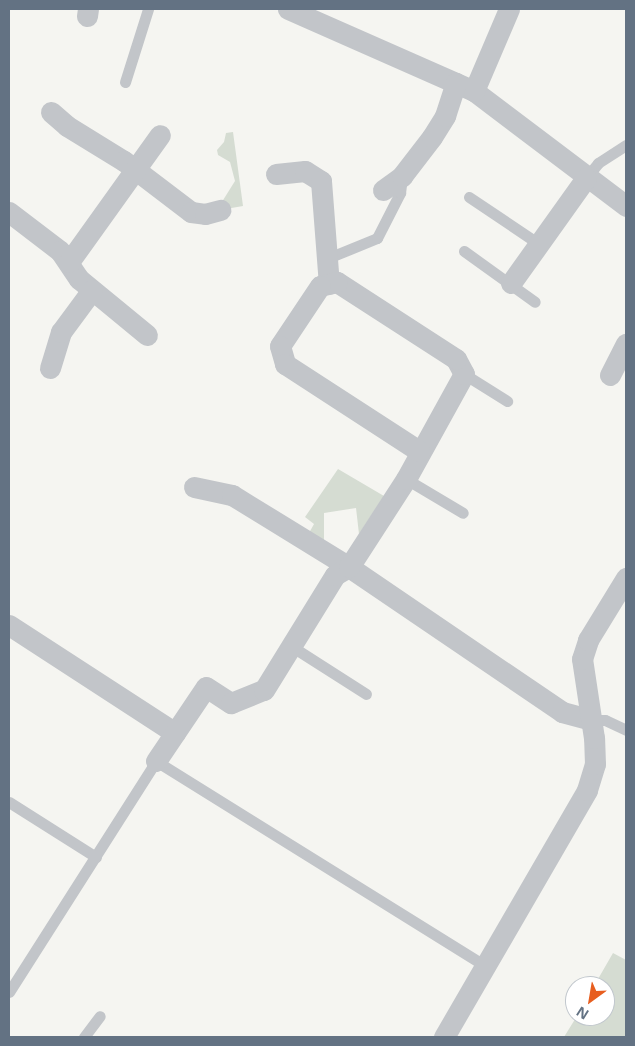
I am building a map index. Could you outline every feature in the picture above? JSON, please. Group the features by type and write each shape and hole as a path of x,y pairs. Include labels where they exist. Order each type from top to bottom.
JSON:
{"street":[{"path":"288,9 465,87 626,206"},
{"path":"383,190 402,176 440,126 465,87 509,9"},
{"path":"51,112 67,126 124,161 134,171 190,212 205,214 220,210"},
{"path":"69,262 160,136"},
{"path":"276,174 305,171 321,181 329,284"},
{"path":"511,283 586,178"},
{"path":"9,212 60,251 79,279 147,335"},
{"path":"156,761 206,686 231,703 264,690 335,575 349,567 406,479 419,451 464,374 456,359 337,282 320,286 280,346 285,364 419,451"},
{"path":"50,368 61,332 92,290"},
{"path":"610,376 626,344"},
{"path":"194,487 232,495 349,567 562,712 591,720"},
{"path":"444,1037 587,790 595,764 582,659 588,640 620,602 626,578"},
{"path":"9,625 175,733"}],"lane":[{"path":"125,82 148,9"},
{"path":"586,178 598,163 626,145"},
{"path":"328,258 377,238 400,192 402,176"},
{"path":"469,197 539,244"},
{"path":"464,251 535,302"},
{"path":"464,374 507,401"},
{"path":"406,479 463,513"},
{"path":"291,646 366,694"},
{"path":"591,720 605,720 626,730"},
{"path":"9,992 156,761 485,966"},
{"path":"9,802 96,857"},
{"path":"84,1037 100,1016"}],"shaded area":[{"path":"233,132 243,206 220,210 220,205 235,181 230,162 218,155 217,150 224,142 226,133"},
{"path":"338,469 384,496 359,534 356,508 324,513 324,542 309,533 314,524 305,517"},
{"path":"613,953 626,960 626,1037 564,1037 571,1026 615,1026 615,976 600,976"}]}
